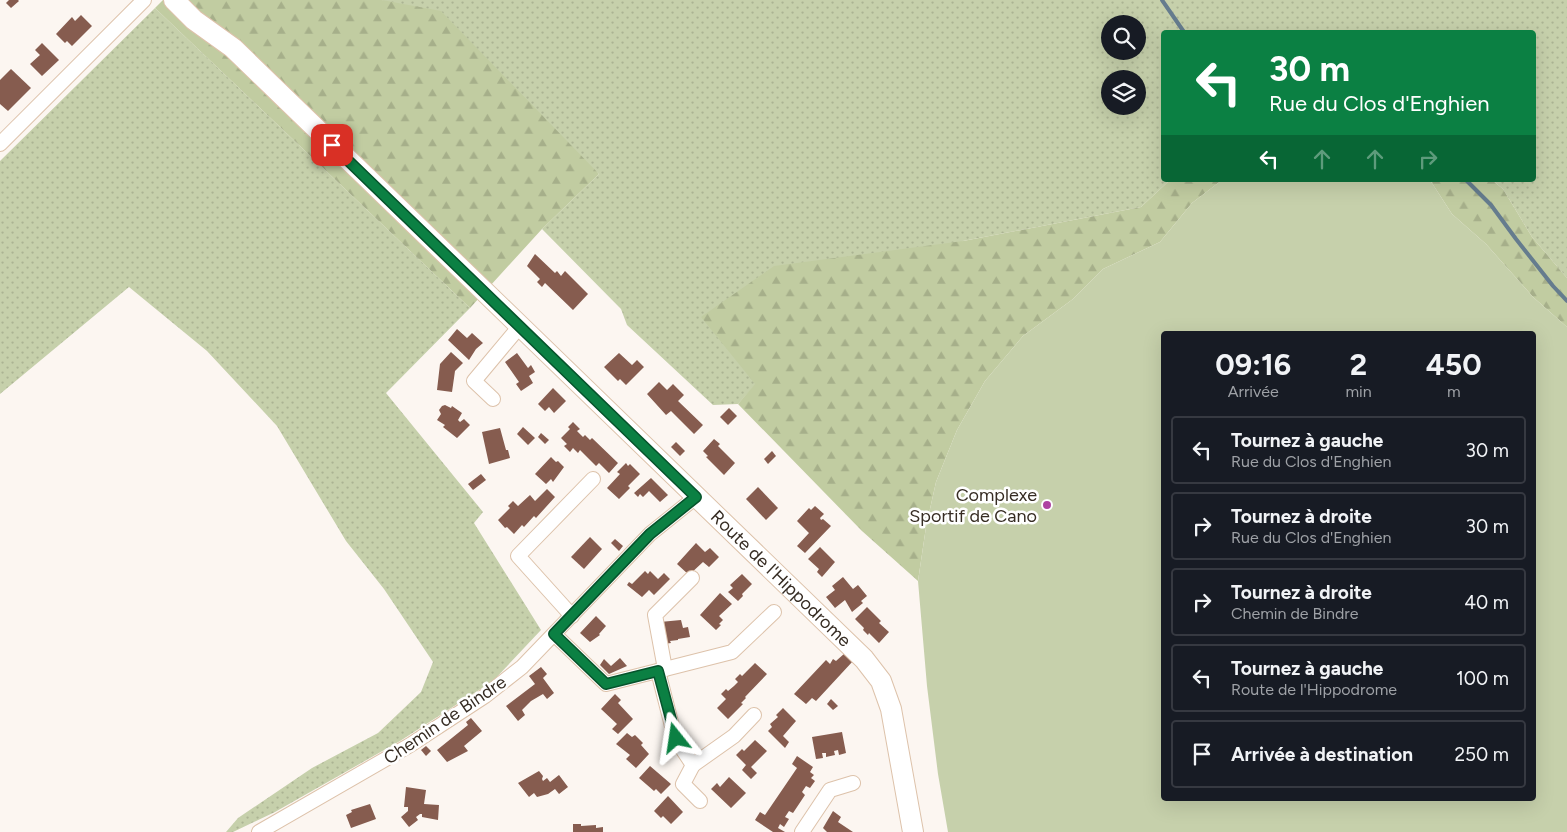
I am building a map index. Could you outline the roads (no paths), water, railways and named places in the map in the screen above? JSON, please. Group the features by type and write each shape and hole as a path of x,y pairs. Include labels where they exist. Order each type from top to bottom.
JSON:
{"main road":[{"name":"Route de l'Hippodrome","path":"174,0 194,20 233,48 864,659 880,681 891,710 914,832"}],"street":[{"path":"0,144 144,0"},
{"path":"493,399 474,381 520,326"},
{"path":"572,616 518,556 594,479"},
{"name":"Chemin de Bindre","path":"259,832 410,745 470,706 522,666 650,534 696,497"},
{"path":"692,578 655,615 661,670 676,738 693,764"},
{"path":"554,634 606,684 732,652 774,612"},
{"path":"700,801 683,784 693,764 734,736 754,715"},
{"path":"802,832 830,790 853,783"}],"waterway":[{"path":"1162,0 1183,30"},
{"path":"1468,182 1491,205 1553,286 1567,301"}],"place":[{"name":"Complexe Sportif de Cano","path":"1047,505"}]}
